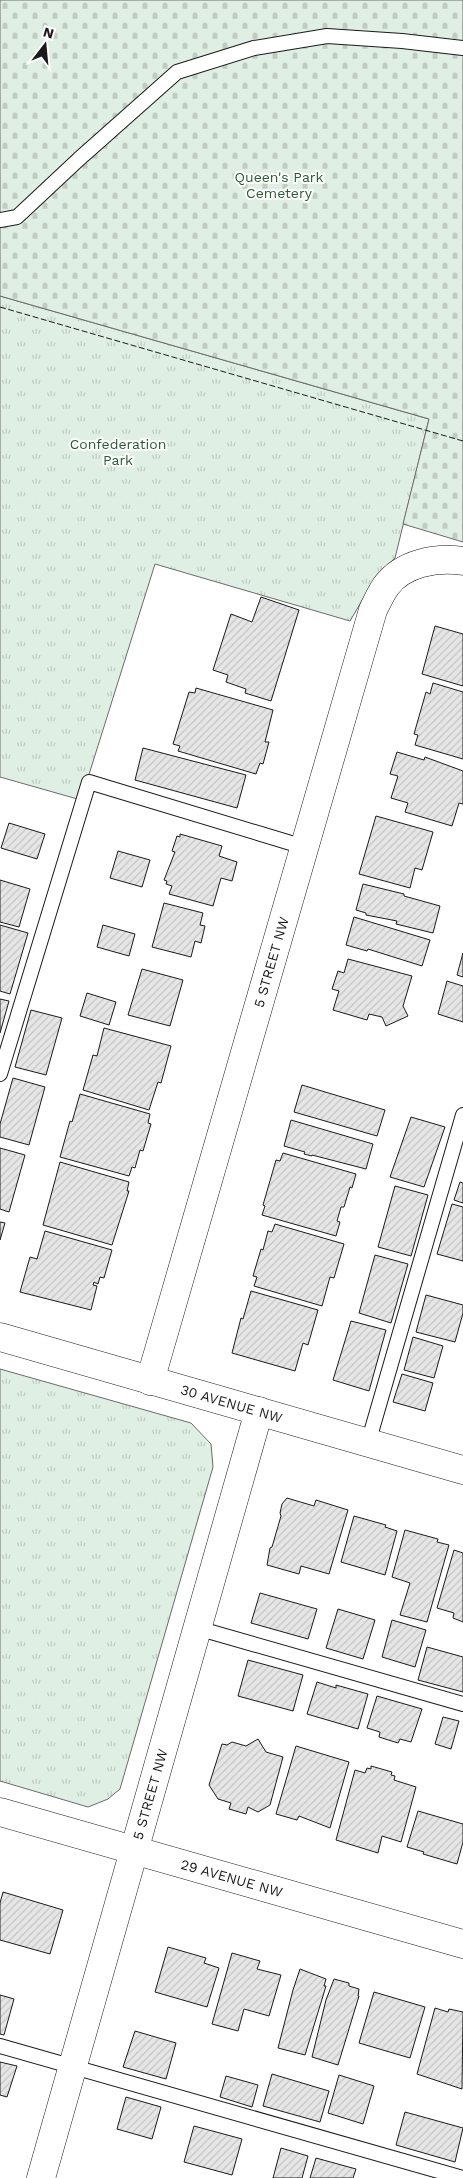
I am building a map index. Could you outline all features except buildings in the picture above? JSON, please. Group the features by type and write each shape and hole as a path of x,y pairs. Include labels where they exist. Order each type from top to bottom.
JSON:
{"street":[{"name":"5 STREET NW","path":"150,1381 373,610 386,585 403,572 421,562 450,559 463,561"},
{"name":"30 AVENUE NW","path":"0,1337 463,1470"},
{"name":"5 STREET NW","path":"40,2178 259,1412"},
{"name":"29 AVENUE NW","path":"0,1812 463,1944"}],"lane":[{"path":"0,220 17,217 78,159 177,72 254,48 327,36 402,41 463,48"},
{"path":"0,1074 89,782 304,847"},
{"path":"368,1443 463,1115"},
{"path":"197,1628 463,1704"},
{"path":"0,2046 463,2178"}],"green space":[{"name":"Queen's Park Cemetery","path":"0,0 463,0 463,542 403,524 429,419 0,296"},
{"name":"Confederation Park","path":"0,296 429,419 395,558 377,575 350,621 155,564 81,800 0,777"},
{"path":"0,1369 191,1423 211,1444 213,1467 120,1789 108,1799 88,1807 0,1781"}],"fence":[{"path":"0,307 463,441"}]}
